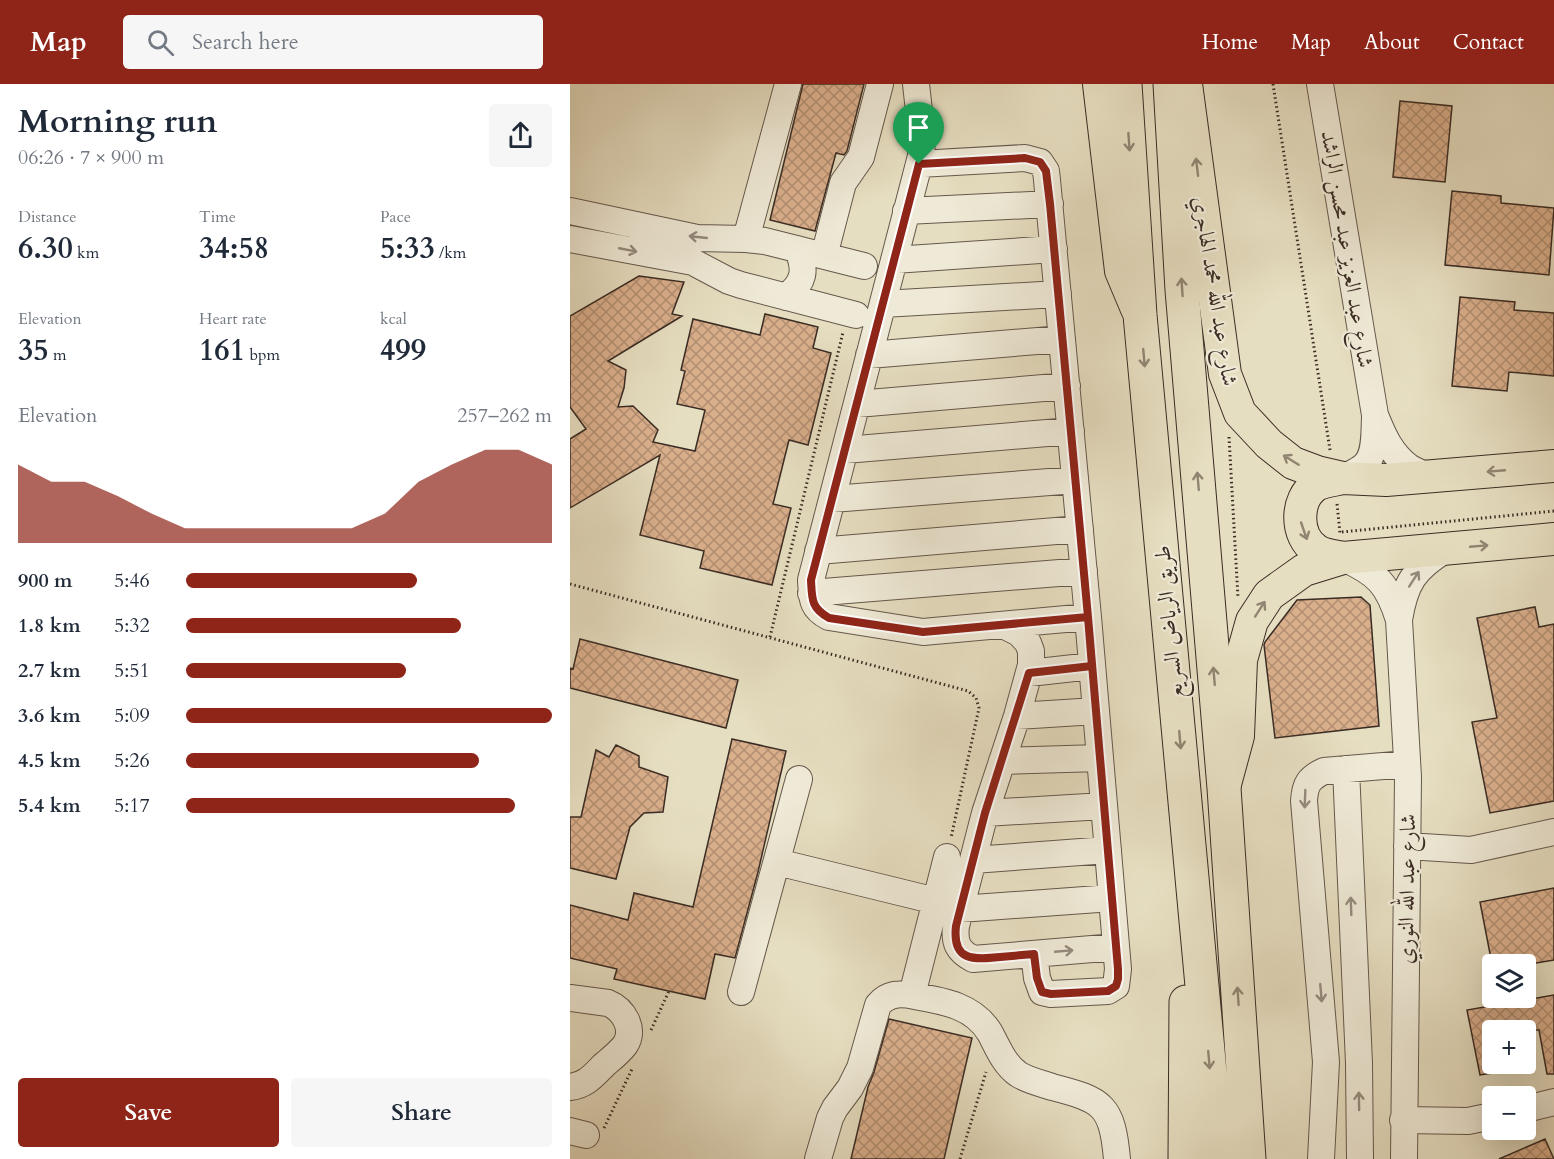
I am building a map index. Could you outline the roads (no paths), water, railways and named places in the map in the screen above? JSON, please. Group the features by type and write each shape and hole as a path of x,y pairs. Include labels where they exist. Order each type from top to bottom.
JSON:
{"highway":[{"name":"طريق الرياض السريع","path":"1125,84 1140,315 1218,1159"},
{"name":"طريق الرياض السريع","path":"1170,84 1182,290 1224,788 1249,1159"},
{"path":"1185,1159 1190,847"},
{"path":"1245,1095 1257,1159"}],"main road":[{"path":"1099,84 1121,271 1140,315"},
{"name":"شارع عبد الله محمد الهاجري","path":"1186,84 1225,374 1240,413 1262,436 1293,463 1337,478 1386,480 1554,466"},
{"path":"1337,478 1315,486 1306,497 1300,510 1300,525 1305,538 1315,549 1326,554 1341,545 1445,549 1554,539"},
{"path":"1224,788 1238,736 1241,660 1252,621 1269,596 1341,545"}],"street":[{"path":"746,239 788,84"},
{"path":"824,256 843,183 861,157 880,84"},
{"path":"916,84 922,138 921,156 927,164"},
{"path":"930,84 927,164 906,211 818,551 811,580 812,600 819,612 829,618 923,632 1088,617"},
{"name":"شارع عبد العزيز عبد محسن الراشد","path":"1320,84 1376,415 1382,433 1393,452 1410,468 1430,477"},
{"path":"927,164 1025,158 1040,162 1046,171 1088,617 1116,947 1118,979 1116,986 1108,991 1051,994 1042,992 1037,978 1034,954"},
{"path":"906,211 1050,204"},
{"path":"570,211 697,238 765,241 864,266"},
{"path":"570,239 693,262 729,281 851,314"},
{"path":"786,297 801,281 802,259 797,249"},
{"path":"894,260 1054,249"},
{"path":"883,304 1058,294"},
{"path":"869,355 1062,339"},
{"path":"857,404 1067,386"},
{"name":"شارع عبد العزيز عبد محسن الراشد","path":"1337,478 1364,466 1371,456 1376,415"},
{"path":"845,450 1071,431"},
{"path":"832,499 1075,480"},
{"path":"818,551 1080,529"},
{"name":"شارع عبد الله النوري","path":"1341,545 1380,581 1392,599 1400,620"},
{"name":"شارع عبد الله النوري","path":"1404,1159 1407,764 1400,620 1403,598 1412,578 1427,561 1445,549"},
{"path":"811,593 1084,571"},
{"path":"1003,625 1019,633 1028,643 1031,651 1031,665 985,813 960,909 955,936 959,948 973,959 1116,947"},
{"path":"1029,673 1092,666"},
{"path":"1017,716 1096,711"},
{"path":"1002,761 1100,758"},
{"path":"1321,1159 1326,1062 1304,801 1305,790 1309,781 1324,771 1407,764"},
{"path":"1346,770 1359,1063 1360,1159"},
{"path":"741,992 799,779"},
{"path":"985,813 1104,806"},
{"path":"1407,846 1472,850 1554,832"},
{"path":"973,860 1108,850"},
{"path":"912,995 947,857"},
{"path":"777,862 936,901"},
{"path":"960,909 1112,897"},
{"path":"818,1159 830,1118 860,1068 878,1005 883,999 900,994 942,1000 965,1009 983,1023 1008,1065 1018,1074 1032,1081 1089,1098 1107,1112 1111,1119 1117,1159"},
{"path":"570,998 614,1005 624,1014 628,1033 625,1045 586,1083 570,1087"},
{"path":"1536,1106 1554,1102"},
{"path":"1403,1120 1468,1121 1482,1118"}]}
